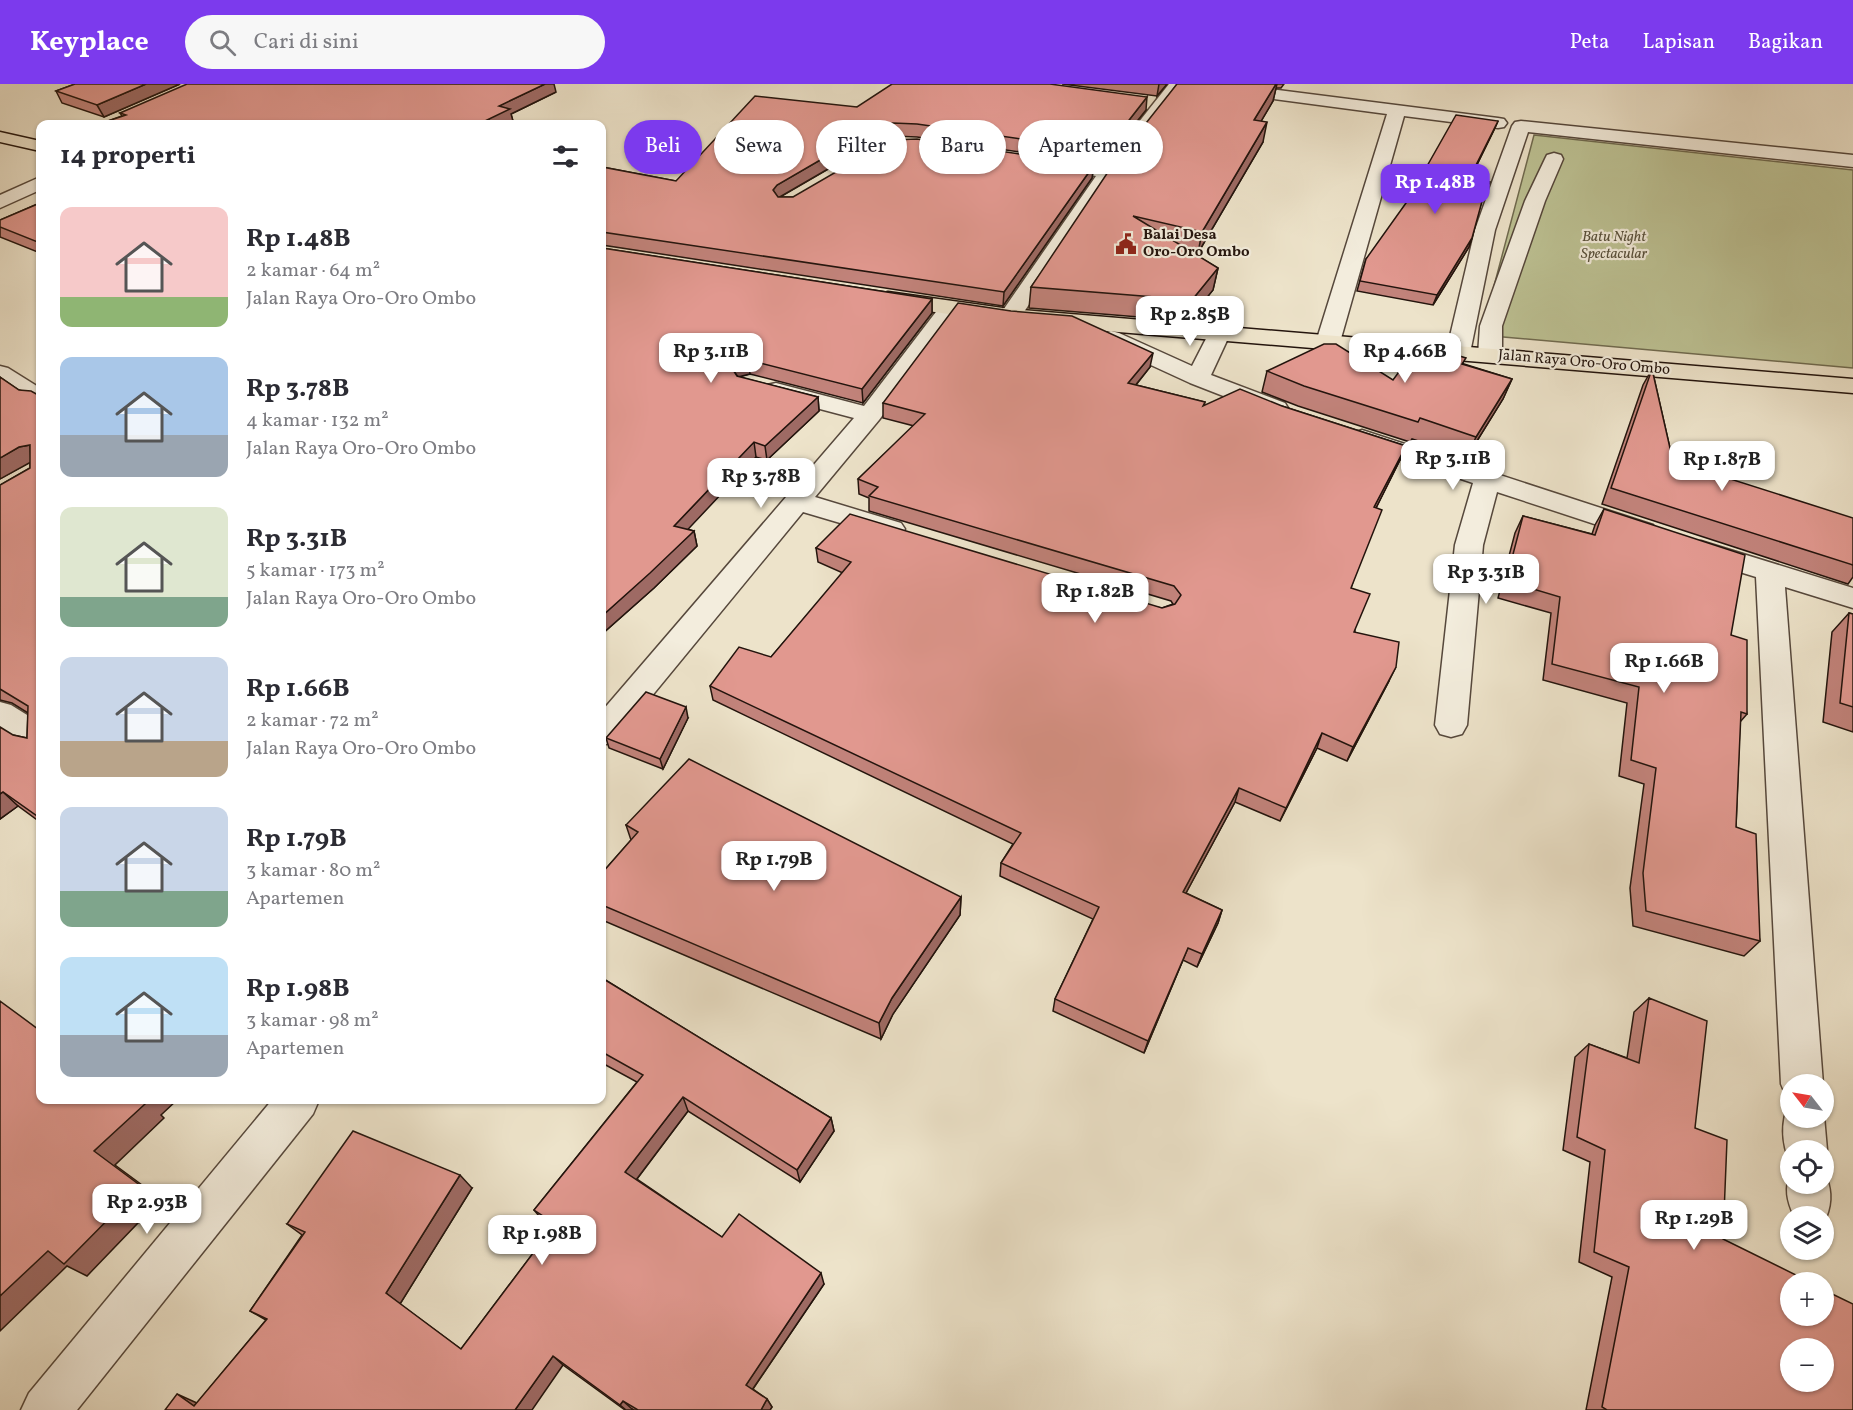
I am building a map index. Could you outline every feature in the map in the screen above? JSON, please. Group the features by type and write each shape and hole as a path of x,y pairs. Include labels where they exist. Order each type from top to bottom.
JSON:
{"main road":[{"path":"0,137 36,145"},
{"name":"Jalan Raya Oro-Oro Ombo","path":"869,296 1010,316 1853,386"}],"street":[{"path":"1149,120 1178,84"},
{"path":"1190,84 1521,126 1853,162"},
{"path":"1293,84 1344,91 1356,88"},
{"path":"1138,101 1161,104"},
{"path":"1328,342 1397,110"},
{"path":"1458,352 1485,230 1521,126"},
{"path":"1490,355 1491,326 1535,201 1554,159"},
{"path":"1010,316 1108,174"},
{"path":"3,214 36,186"},
{"path":"606,728 870,415 950,309"},
{"path":"1077,322 1145,356 1299,417"},
{"path":"1198,378 1219,334"},
{"path":"0,373 36,396"},
{"path":"749,383 870,415"},
{"path":"1342,431 1770,573 1853,598"},
{"path":"1451,725 1469,544 1488,479"},
{"path":"798,501 911,535"},
{"path":"1770,573 1801,1074"},
{"path":"0,714 36,736"},
{"path":"46,1410 295,1104"}],"green space":[{"name":"Batu Night Spectacular","path":"1534,135 1853,170 1853,368 1481,335"}],"building":[{"path":"75,84 146,84 97,105 56,91"},
{"path":"187,84 545,84 499,106 510,109 487,120 111,120 126,115 120,113"},
{"path":"892,84 1050,84 1147,97 1129,120 1018,120 1018,139 1006,137 1006,120 919,120 919,124 907,124 907,120 816,120 816,162 804,169 804,120 733,120 755,96 857,107"},
{"path":"1177,84 1276,84 1254,120 1267,122 1202,232 1133,216 1218,268 1192,300 1031,287 1107,174 1163,174 1163,120 1148,120"},
{"path":"1456,115 1498,121 1470,177 1490,182 1484,194 1472,238 1437,295 1360,281 1366,259 1406,203"},
{"path":"907,139 919,139 919,174 1006,174 1006,152 1018,154 1018,174 1088,174 1004,292 606,233 606,168 624,171 624,174 639,174 676,181 683,174 702,174 702,153 714,140 714,174 796,174 777,185 773,190 778,197 793,197 833,174 907,174"},
{"path":"36,205 36,241 0,227 0,220"},
{"path":"606,249 932,299 862,389 748,360 736,363 733,370 737,376 818,397 765,446 754,442 674,526 694,531 606,612"},
{"path":"958,303 1011,311 1072,316 1153,353 1128,383 1205,402 1203,406 1240,389 1282,406 1406,446 1374,507 1382,510 1351,588 1370,594 1354,632 1399,642 1396,667 1353,747 1322,733 1286,808 1239,788 1183,892 1222,910 1202,954 1188,948 1148,1041 1055,999 1099,907 1001,863 1021,833 710,686 739,647 771,657 851,562 816,548 850,514 1162,608 1175,604 1181,595 1174,586 869,496 878,487 858,479 925,414 883,403"},
{"path":"1423,339 1459,342 1453,354 1466,358 1462,364 1512,379 1476,437 1420,418 1418,422 1304,386 1267,371 1324,344 1336,344 1393,380"},
{"path":"1652,369 1672,457 1681,460 1680,463 1853,518 1853,565 1611,488"},
{"path":"0,377 19,390 36,394 36,815 3,792 0,794 0,727 13,735 27,738 28,706 0,689 0,485 30,468 30,445 19,447 0,458"},
{"path":"1604,509 1745,555 1731,635 1747,640 1747,714 1741,712 1736,827 1756,834 1760,941 1646,911 1643,873 1656,768 1631,760 1639,687 1552,664 1560,597 1506,581 1523,516 1595,535"},
{"path":"1849,613 1853,614 1853,707 1840,703"},
{"path":"646,692 686,707 660,759 606,738"},
{"path":"689,759 961,897 892,998 879,1023 606,907 606,868 638,832 626,825"},
{"path":"606,980 831,1118 797,1170 683,1097 625,1172 722,1237 739,1214 821,1273 746,1385 767,1399 761,1410 638,1410 623,1401 620,1405 553,1356 515,1410 165,1410 177,1394 194,1406 267,1319 250,1311 305,1232 287,1224 353,1131 460,1175 386,1293 461,1349 555,1224 534,1210 643,1075 606,1054"},
{"path":"1649,998 1707,1021 1695,1128 1727,1140 1723,1239 1790,1272 1780,1272 1780,1326 1834,1326 1834,1295 1853,1304 1853,1410 1607,1410 1602,1407 1629,1267 1594,1252 1605,1150 1577,1137 1589,1044 1639,1063"},
{"path":"0,1001 36,1028 36,1104 145,1104 94,1151 141,1186 64,1264 48,1251 0,1296"}],"place":[{"name":"Balai Desa Oro-Oro Ombo","path":"1126,244"}]}
